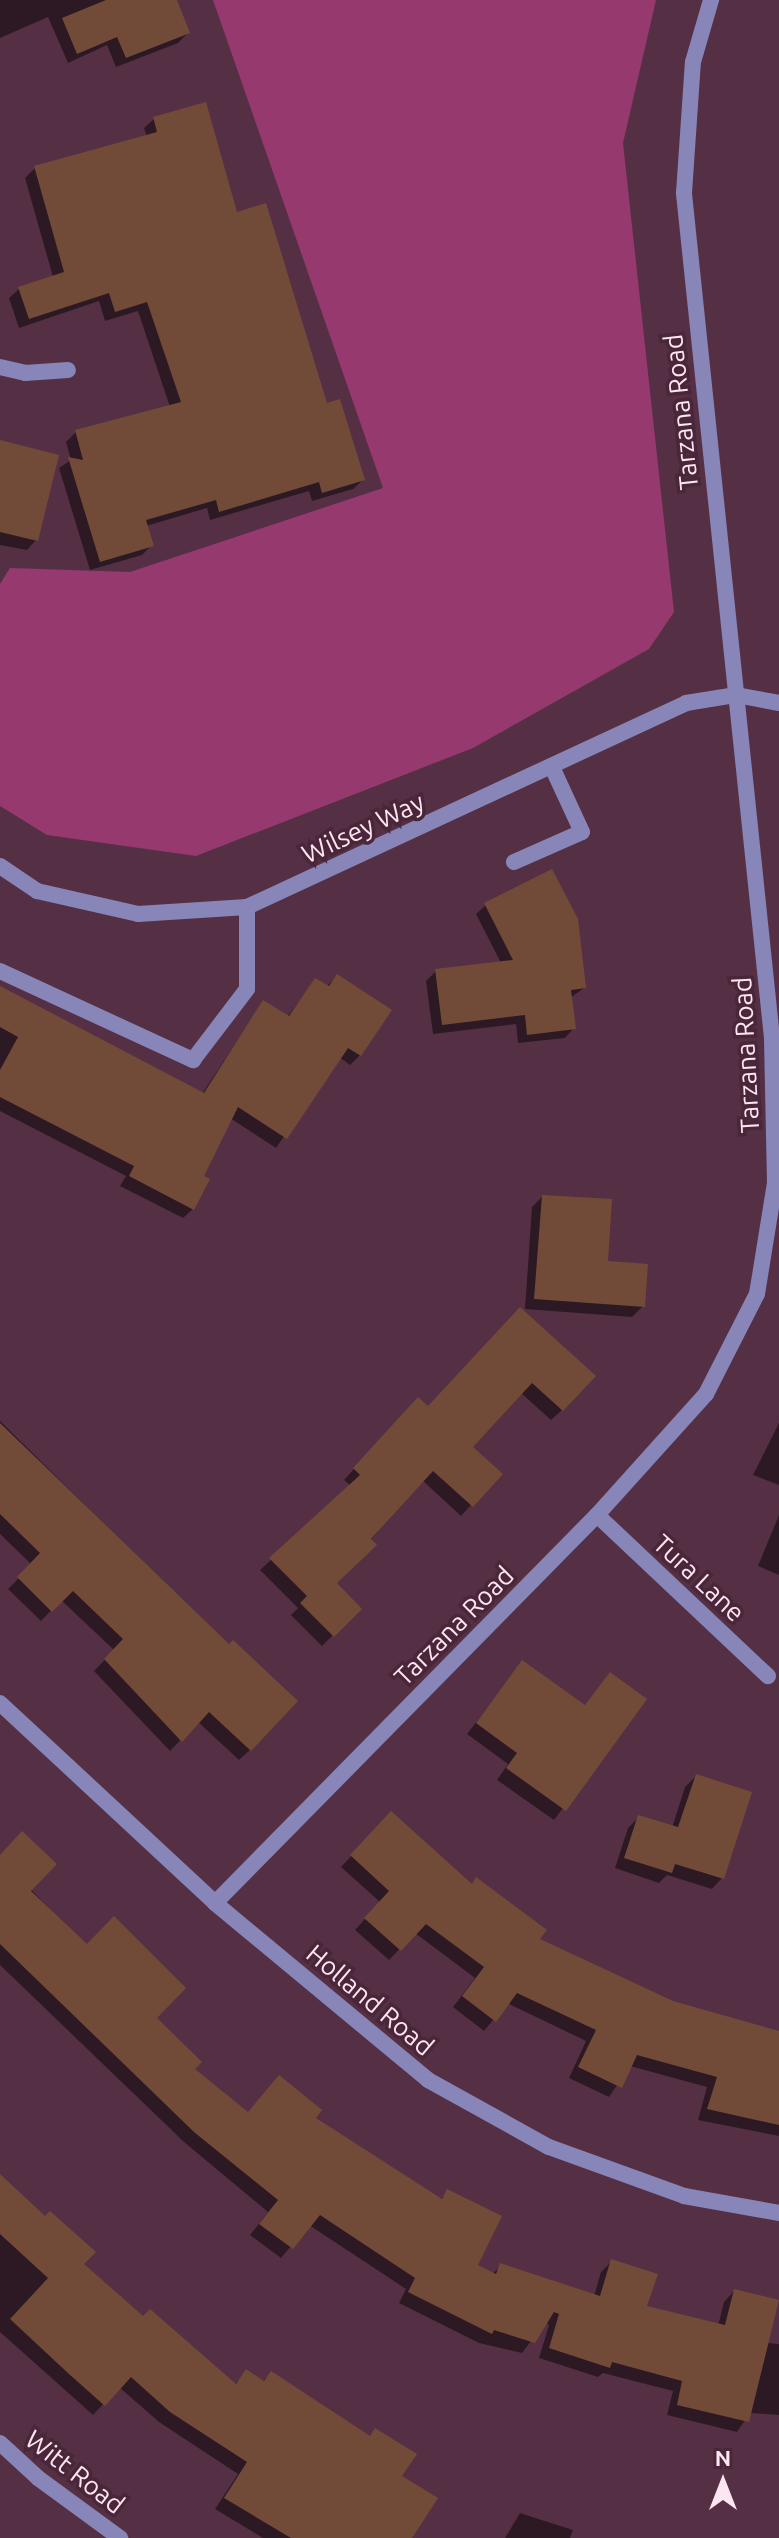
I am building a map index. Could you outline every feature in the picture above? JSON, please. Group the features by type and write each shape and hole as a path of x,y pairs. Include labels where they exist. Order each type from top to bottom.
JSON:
{"street":[{"name":"Tarzana Road","path":"215,1903 597,1515 706,1394 757,1294 775,1183 776,1038 736,695 684,193 693,62 711,0"},
{"path":"0,367 25,373 68,370"},
{"name":"Wilsey Way","path":"0,866 37,891 138,914 247,907 686,703 736,695 779,703"},
{"path":"514,862 582,832 552,767"},
{"path":"0,971 193,1060 247,989 247,907"},
{"name":"Tura Lane","path":"597,1515 768,1676"},
{"name":"Holland Road","path":"0,1703 215,1903 441,2088 564,2152 684,2196 779,2213"},
{"name":"Witt Road","path":"0,2443 38,2478 120,2538"}],"shaded area":[{"path":"213,0 656,0 623,143 674,612 649,649 473,748 196,856 47,835 0,806 0,584 10,568 130,572 383,488"}],"building":[{"path":"106,0 177,0 190,33 126,58 117,37 77,54 62,18"},
{"path":"206,102 237,212 266,203 327,403 340,399 365,480 322,493 319,482 219,512 216,500 146,520 154,546 100,562 68,457 83,460 75,430 181,402 147,302 115,312 109,293 29,319 18,287 64,272 34,166 157,132 153,117"},
{"path":"0,440 59,455 38,541 0,532"},
{"path":"552,869 578,919 586,988 571,990 576,1029 527,1035 525,1015 442,1025 435,969 513,960 484,903"},
{"path":"337,974 392,1010 361,1056 348,1048 287,1139 238,1107 204,1176 210,1179 194,1210 129,1176 134,1166 0,1097 0,1070 18,1037 0,1027 0,986 204,1093 263,1000 289,1016 315,978 329,986"},
{"path":"542,1195 612,1199 608,1261 648,1264 645,1307 534,1299"},
{"path":"520,1307 596,1376 563,1411 532,1383 473,1447 503,1474 473,1507 433,1471 371,1539 377,1545 337,1583 362,1609 334,1637 300,1603 307,1596 269,1558 360,1475 353,1468 418,1397 428,1406"},
{"path":"0,1423 229,1644 233,1640 298,1701 251,1751 209,1712 182,1742 104,1659 123,1639 73,1591 52,1612 17,1577 40,1553 0,1514"},
{"path":"522,1660 585,1705 610,1672 647,1699 566,1811 506,1768 517,1753 476,1723"},
{"path":"696,1774 752,1792 724,1879 675,1864 672,1873 624,1858 638,1815 678,1827"},
{"path":"391,1811 472,1884 476,1877 547,1930 540,1939 673,2001 779,2031 779,2125 707,2109 717,2077 637,2055 622,2088 578,2067 596,2030 517,1993 496,2022 462,1996 484,1967 426,1924 401,1951 364,1918 389,1891 350,1855"},
{"path":"22,1831 57,1864 31,1891 87,1944 114,1916 186,1988 157,2018 202,2062 195,2069 248,2112 279,2075 322,2110 316,2118 442,2199 447,2189 502,2216 478,2265 496,2274 500,2263 600,2296 611,2259 658,2274 647,2306 725,2325 734,2289 779,2300 749,2422 677,2405 682,2381 612,2362 610,2368 549,2348 559,2314 554,2312 535,2343 494,2330 492,2334 408,2292 415,2278 320,2215 293,2249 259,2224 278,2200 194,2132 0,1944 0,1855"},
{"path":"0,2174 45,2216 50,2211 96,2252 84,2264 143,2316 150,2309 236,2384 246,2369 264,2381 271,2371 370,2436 375,2428 417,2454 402,2476 438,2498 412,2538 291,2538 224,2498 247,2462 170,2412 131,2377 105,2406 10,2319 48,2278 0,2234"}]}
